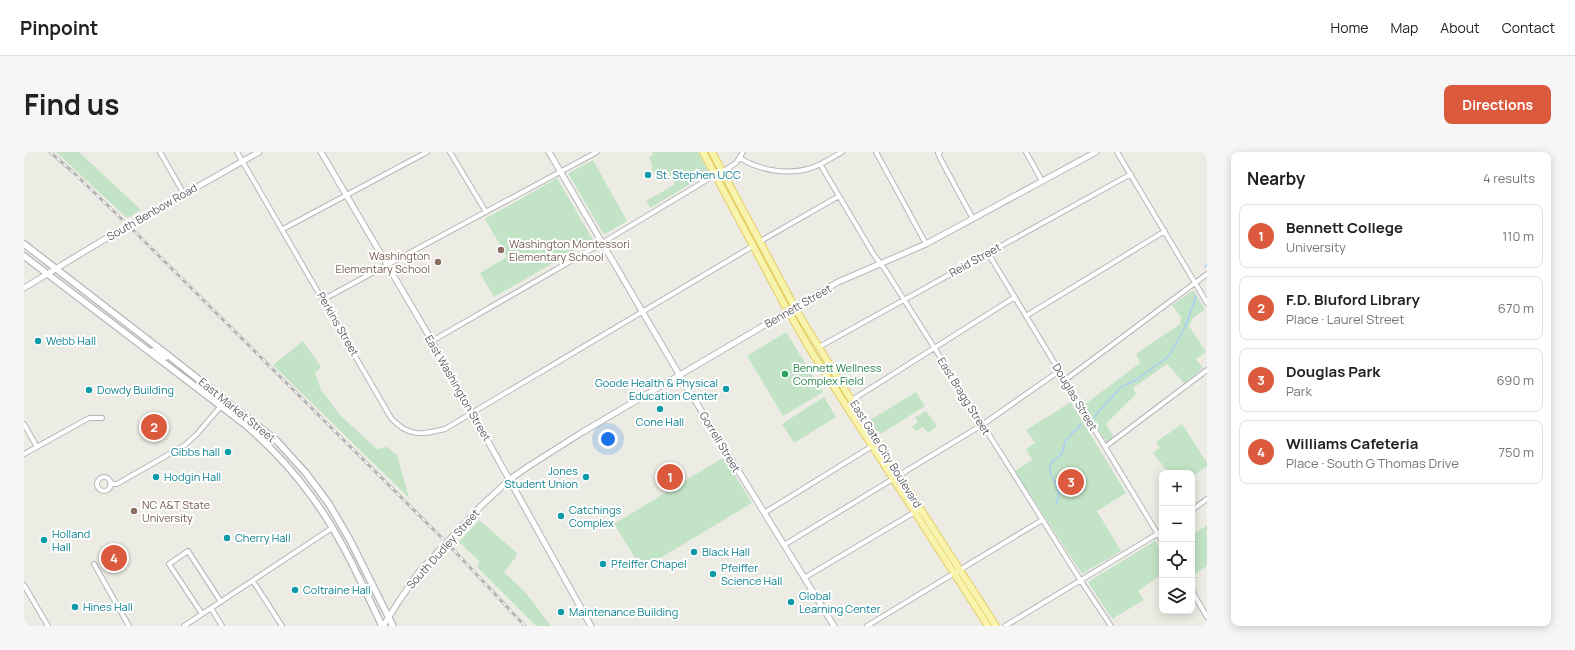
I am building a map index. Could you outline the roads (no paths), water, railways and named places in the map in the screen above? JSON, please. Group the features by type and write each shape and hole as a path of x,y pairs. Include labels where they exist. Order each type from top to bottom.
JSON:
{"main road":[{"name":"East Gate City Boulevard","path":"703,152 811,351 988,626"},
{"name":"East Gate City Boulevard","path":"712,152 794,308 878,443 996,626"},
{"name":"East Market Street","path":"24,244 277,441 306,472 329,504 393,626"},
{"name":"East Market Street","path":"24,256 220,406 264,442 286,464 312,497 332,528 353,565 383,626"},
{"path":"133,340 162,356 166,357 168,355"}],"street":[{"path":"160,152 184,194"},
{"name":"Perkins Street","path":"238,152 324,299 391,418 398,426 405,430 424,434 445,429 753,246"},
{"name":"South Benbow Road","path":"24,288 184,194 259,152"},
{"name":"East Washington Street","path":"321,152 432,341 592,626"},
{"path":"283,230 427,152"},
{"path":"450,152 486,212"},
{"name":"Gorrell Street","path":"549,152 680,376 834,626"},
{"path":"324,299 597,152"},
{"path":"722,172 732,167 743,152"},
{"path":"740,158 752,165 774,170 801,171 820,164 842,152"},
{"path":"876,152 926,244"},
{"path":"939,152 940,158 973,219"},
{"path":"1026,152 1042,181"},
{"name":"Bennett Street","path":"510,479 581,433 838,282 926,244 1096,152"},
{"path":"1117,152 1207,303"},
{"name":"East Bragg Street","path":"820,164 880,264 1111,626"},
{"name":"Reid Street","path":"819,347 903,299 1131,174"},
{"path":"432,341 602,243 715,175"},
{"path":"759,242 839,196"},
{"path":"1026,316 1165,231"},
{"name":"Douglas Street","path":"988,253 1158,534"},
{"path":"1065,380 1207,274"},
{"path":"852,400 1015,297"},
{"path":"1105,447 1207,370"},
{"path":"784,546 982,425 1059,371"},
{"path":"110,484 117,484 185,445 197,434 226,400"},
{"path":"24,454 89,418 102,418"},
{"path":"24,424 37,447"},
{"path":"764,513 878,443"},
{"name":"South Dudley Street","path":"383,626 419,572 482,505 510,479"},
{"path":"1195,508 1207,500"},
{"path":"804,578 920,508"},
{"path":"867,626 1042,520"},
{"path":"184,626 332,528"},
{"path":"1005,626 1158,534"},
{"path":"202,614 169,564 188,551 221,602"},
{"path":"94,564 130,626"},
{"path":"254,581 282,626"},
{"path":"24,585 48,626"},
{"path":"1195,597 1207,617"},
{"path":"211,608 222,626"}],"waterway":[{"path":"1094,417 1121,387 1136,380 1169,356 1185,327 1196,296"},
{"path":"1056,505 1059,494 1050,473 1050,465 1060,456 1063,451 1065,441 1081,424"}],"railway":[{"path":"50,152 132,229 447,543 525,626"}],"place":[{"name":"St. Stephen UCC","path":"648,175"},
{"name":"Washington Montessori Elementary School","path":"501,250"},
{"name":"Washington Elementary School","path":"438,262"},
{"name":"Webb Hall","path":"38,341"},
{"name":"Bennett Wellness Complex Field","path":"785,374"},
{"name":"Goode Health & Physical Education Center","path":"726,389"},
{"name":"Dowdy Building","path":"89,390"},
{"name":"Cone Hall","path":"660,409"},
{"name":"F.D. Bluford Library","path":"154,427"},
{"name":"Gibbs hall","path":"228,452"},
{"name":"Hodgin Hall","path":"156,477"},
{"name":"Jones Student Union","path":"586,477"},
{"name":"Bennett College","path":"670,477"},
{"name":"Douglas Park","path":"1071,482"},
{"name":"NC A&T State University","path":"134,511"},
{"name":"Catchings Complex","path":"561,516"},
{"name":"Cherry Hall","path":"227,538"},
{"name":"Holland Hall","path":"44,540"},
{"name":"Black Hall","path":"694,552"},
{"name":"Williams Cafeteria","path":"114,558"},
{"name":"Pfeiffer Chapel","path":"603,564"},
{"name":"Pfeiffer Science Hall","path":"713,574"},
{"name":"Coltraine Hall","path":"295,590"},
{"name":"Global Learning Center","path":"791,602"},
{"name":"Hines Hall","path":"75,607"},
{"name":"Maintenance Building","path":"561,612"}]}
